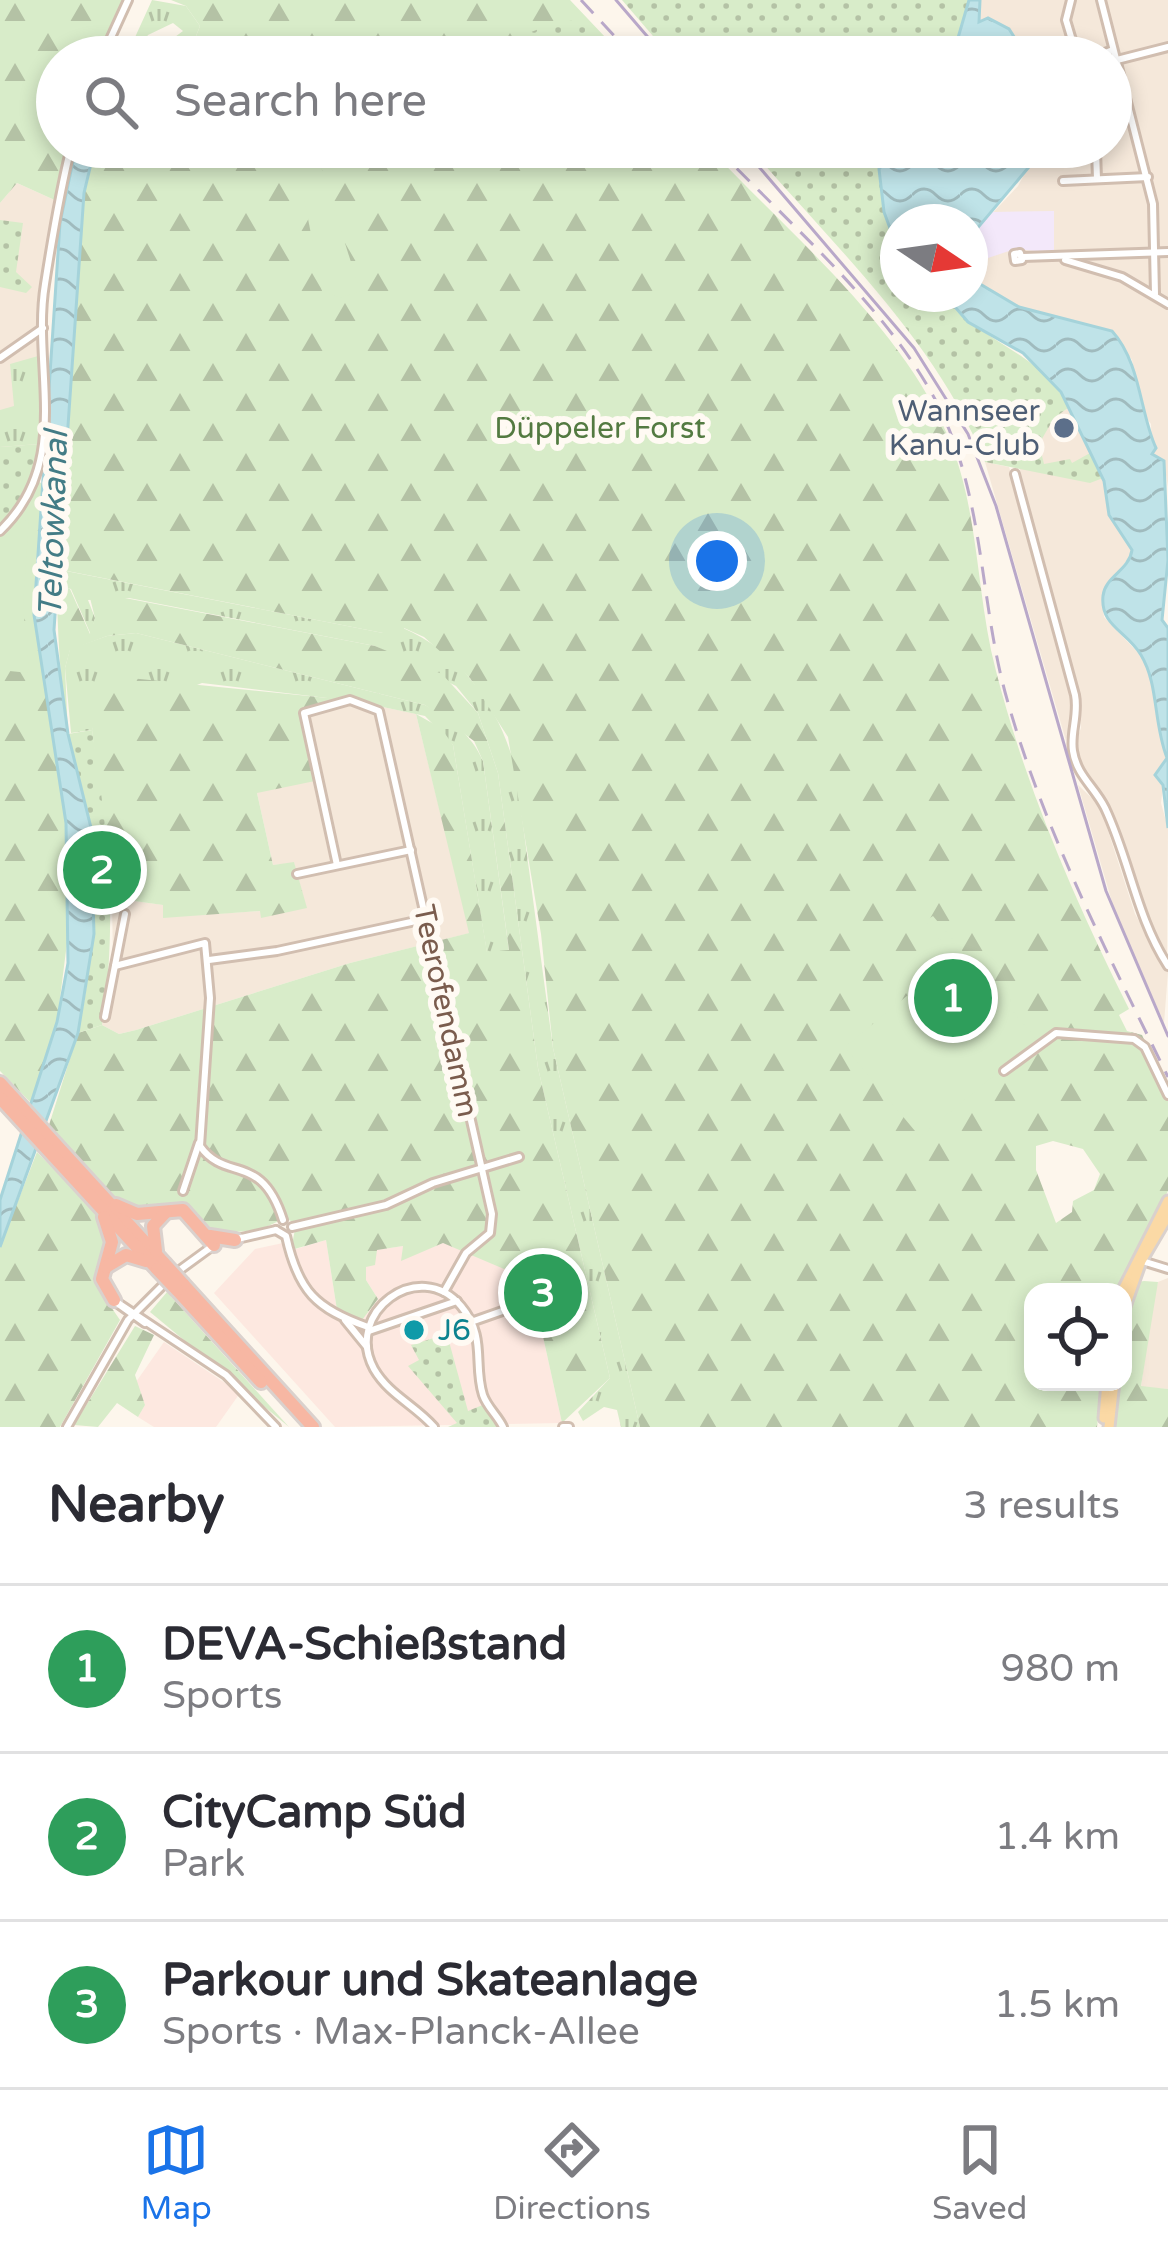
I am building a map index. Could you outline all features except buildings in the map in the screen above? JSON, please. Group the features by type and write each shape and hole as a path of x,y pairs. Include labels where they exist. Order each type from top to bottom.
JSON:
{"highway":[{"path":"0,1083 15,1107 161,1264 302,1427"},
{"path":"0,1098 15,1107"},
{"path":"102,1202 137,1214 178,1208 198,1222 211,1243 236,1240"},
{"path":"102,1202 112,1243 102,1273 105,1290 119,1302"},
{"path":"161,1264 153,1226 164,1212 178,1208"},
{"path":"102,1273 126,1255 161,1264"},
{"path":"180,1287 313,1427"}],"main road":[{"path":"1126,1283 1168,1202"},
{"path":"1131,1283 1138,1260 1168,1215"},
{"path":"1106,1427 1109,1391"}],"street":[{"path":"112,36 128,0"},
{"path":"1071,0 1066,20 1071,36"},
{"path":"1101,0 1111,36"},
{"path":"1132,56 1168,47"},
{"path":"1132,117 1148,177 1155,294"},
{"path":"0,531 26,502 38,468 47,364 44,293 67,168"},
{"path":"1096,168 1096,179"},
{"path":"1063,181 1148,177"},
{"path":"1023,257 1168,252"},
{"path":"1061,258 1122,277 1168,304"},
{"path":"0,358 17,351 43,328"},
{"path":"1015,474 1075,695 1078,724 1072,745 1080,775 1103,804 1138,913 1168,966"},
{"name":"Teerofendamm","path":"337,865 306,710 350,700 379,714 493,1227 466,1253 444,1292"},
{"path":"297,874 411,850"},
{"path":"105,1017 125,914"},
{"path":"209,960 425,919"},
{"path":"115,966 205,943 209,1020 200,1142 183,1191"},
{"path":"1004,1071 1056,1033 1124,1036 1145,1047 1168,1096"},
{"path":"200,1142 210,1157 261,1178 292,1227"},
{"path":"286,1236 292,1227 386,1205 519,1157"},
{"path":"236,1240 276,1230 284,1220"},
{"path":"276,1230 286,1236 302,1290 342,1318 368,1329 457,1301"},
{"path":"67,1427 133,1314 211,1243"},
{"path":"1138,1260 1168,1269"},
{"path":"367,1347 368,1329 380,1305 400,1291 422,1287 444,1292 457,1301 471,1322 482,1358 484,1397 503,1427"},
{"path":"471,1322 545,1296"},
{"path":"119,1302 148,1298"},
{"path":"119,1302 226,1375 277,1427"},
{"path":"342,1318 367,1347 393,1394 434,1427"}],"shaded area":[{"path":"980,0 1168,0 1168,487 1164,461 1152,454 1151,424 1142,412 1132,360 1112,331 1019,307 988,289 988,218 1018,186 1028,168 1132,168 1132,36 1013,36 989,19 979,22"},
{"path":"17,183 59,202 41,294 39,444 0,447 0,203"},
{"path":"1054,211 1054,253 1015,249 988,258 988,217 993,212"},
{"path":"1068,408 1105,482 1109,515 1133,553 1104,588 1103,608 1104,617 1144,659 1160,706 1167,757 1161,803 1168,828 1167,958 1151,933 1108,808 1083,774 1075,744 1081,728 1079,696 1020,481 1020,469 1054,418"},
{"path":"985,462 1009,467 1014,483 1072,696 1074,710 1066,741"},
{"path":"350,700 416,714 470,933 350,963 136,1030 119,1034 102,1025 113,965 112,898 164,905 163,917 261,911 261,917 306,907 294,863 273,865 257,793 302,711"},
{"path":"1078,785 1100,806 1135,914 1168,972 1164,1023 1114,909"},
{"path":"326,1240 337,1310 372,1307 378,1299 366,1280 366,1267 377,1250 403,1246 402,1259 443,1243 511,1263 532,1260 545,1303 531,1307 540,1323 562,1423 335,1427 214,1293 255,1249 283,1243 286,1252"},
{"path":"1168,1278 1168,1389 1141,1387 1152,1302 1158,1282"},
{"path":"164,1342 240,1393 216,1427 154,1427 138,1417 145,1405 136,1382"}],"green space":[{"path":"0,0 126,0 110,36 36,36 36,168 66,168 59,202 17,183 0,203"},
{"path":"152,0 186,6 200,26 196,36 176,36 183,31 173,23 147,36 136,36"},
{"path":"171,0 570,0 604,36 196,36 200,26 186,6"},
{"path":"622,0 969,0 959,36 653,36"},
{"path":"578,20 594,36 524,36"},
{"name":"Düppeler Forst","path":"90,168 729,168 871,317 926,392 946,432 965,490 989,641 1022,758 1071,885 1129,1009 1119,1015 1127,1031 1142,1035 1168,1091 1168,1191 1122,1283 1024,1283 1024,1391 1101,1391 1097,1427 640,1427 553,1048 541,934 508,737 470,678 424,637 404,628 404,633 383,633 67,571 60,585 70,589 90,634 95,618 89,594 99,593 375,646 442,674 478,713 498,773 538,1068 610,1378 562,1423 540,1323 530,1308 544,1302 532,1260 504,1269 443,1243 401,1261 403,1246 377,1250 375,1265 366,1267 366,1280 378,1299 362,1320 337,1310 326,1240 291,1250 296,1224 284,1217 260,1229 215,1232 182,1207 135,1208 102,1186 49,1125 78,1033 102,1025 119,1034 136,1030 350,963 469,933 416,714 441,728 453,745 487,952 509,950 483,761 474,741 425,705 136,633 107,636 70,650 65,668 68,734 57,600 61,464","holes":["1053,1141 1083,1149 1100,1174 1094,1190 1073,1201 1072,1212 1056,1223 1036,1170 1036,1146"]},
{"path":"298,168 322,168 360,291 340,298 322,291"},
{"path":"768,168 883,168 880,296 847,257"},
{"path":"0,220 23,223 16,272 32,287 26,293 0,287"},
{"path":"893,312 963,312 1058,389 1068,408 1054,418 1039,444 1044,464 1070,459 1072,463 1101,447 1111,475 1090,483 985,462 940,375"},
{"path":"45,354 39,444 0,447 0,410 14,406 10,364"},
{"path":"39,444 24,500 0,528 0,447"},
{"path":"33,477 42,484 34,615 66,823 69,927 57,1022 32,1104 0,1071 0,528"},
{"path":"29,518 23,605 29,673 0,670 0,535"},
{"path":"66,571 383,633 403,633 403,628 444,653 477,687 501,728 516,773 553,1048 640,1427 621,1427 617,1410 604,1407 583,1421 578,1412 610,1378 538,1068 498,773 478,713 456,686 375,646 129,598 88,600 95,618 91,635 71,589 60,586"},
{"path":"136,633 425,705 459,728 483,761 509,951 487,953 453,745 425,716 350,700 332,704 327,698 202,683 94,725 92,730 71,733 65,668 70,649 107,636"},
{"path":"130,678 328,698 332,704 302,711 315,781 257,793 273,865 294,862 307,908 261,918 260,911 163,918 163,905 112,898 92,730 101,681"},
{"path":"92,730 106,841 109,950 102,1025 78,1033 90,955 92,883 85,811 68,734"},
{"path":"933,916 1037,1040 920,1137 845,1047 954,957 925,921"},
{"path":"37,1152 100,1217 106,1242 98,1288 120,1320 60,1427 0,1427 0,1247"},
{"path":"1138,1282 1158,1282 1141,1386 1168,1389 1168,1427 1114,1427 1118,1391 1132,1391 1132,1305"},
{"path":"167,1292 289,1427 150,1312"},
{"path":"135,1326 154,1335 135,1375 145,1405 138,1417 117,1403 98,1427 74,1425"},
{"path":"447,1334 468,1411 485,1404 501,1427 448,1427 457,1423 408,1366 419,1360 411,1345"}],"water":[{"path":"969,0 980,0 979,22 988,18 1014,36 959,36"},
{"name":"Teltowkanal","path":"72,168 90,168 84,193 54,630 68,734 91,828 94,934 78,1033 0,1247 0,1200 57,1022 68,963 66,823 34,615 60,223"},
{"path":"880,168 1028,168 988,216 988,204 883,204"},
{"path":"988,289 1019,307 1112,331 1129,358 1156,448 1152,454 1164,461 1168,560 1162,620 1168,628 1168,828 1163,785 1155,775 1167,758 1151,679 1141,655 1110,622 1103,606 1105,589 1132,550 1109,515 1104,481 1061,392 1023,353 968,322 959,312 988,312"}],"tram line":[{"path":"616,0 647,36"},
{"path":"760,168 914,348 968,434 996,506 1106,891 1168,1036"}],"railway":[{"path":"581,0 614,36"},
{"path":"737,168 863,299 915,365 936,401 952,436 972,508 997,655 1020,742 1078,888 1168,1077"}],"place":[{"name":"Wannseer Kanu-Club","path":"1064,428"},
{"name":"CityCamp Süd","path":"102,870"},
{"name":"DEVA-Schießstand","path":"953,998"},
{"name":"Parkour und Skateanlage","path":"543,1293"},
{"name":"J6","path":"414,1330"}]}
